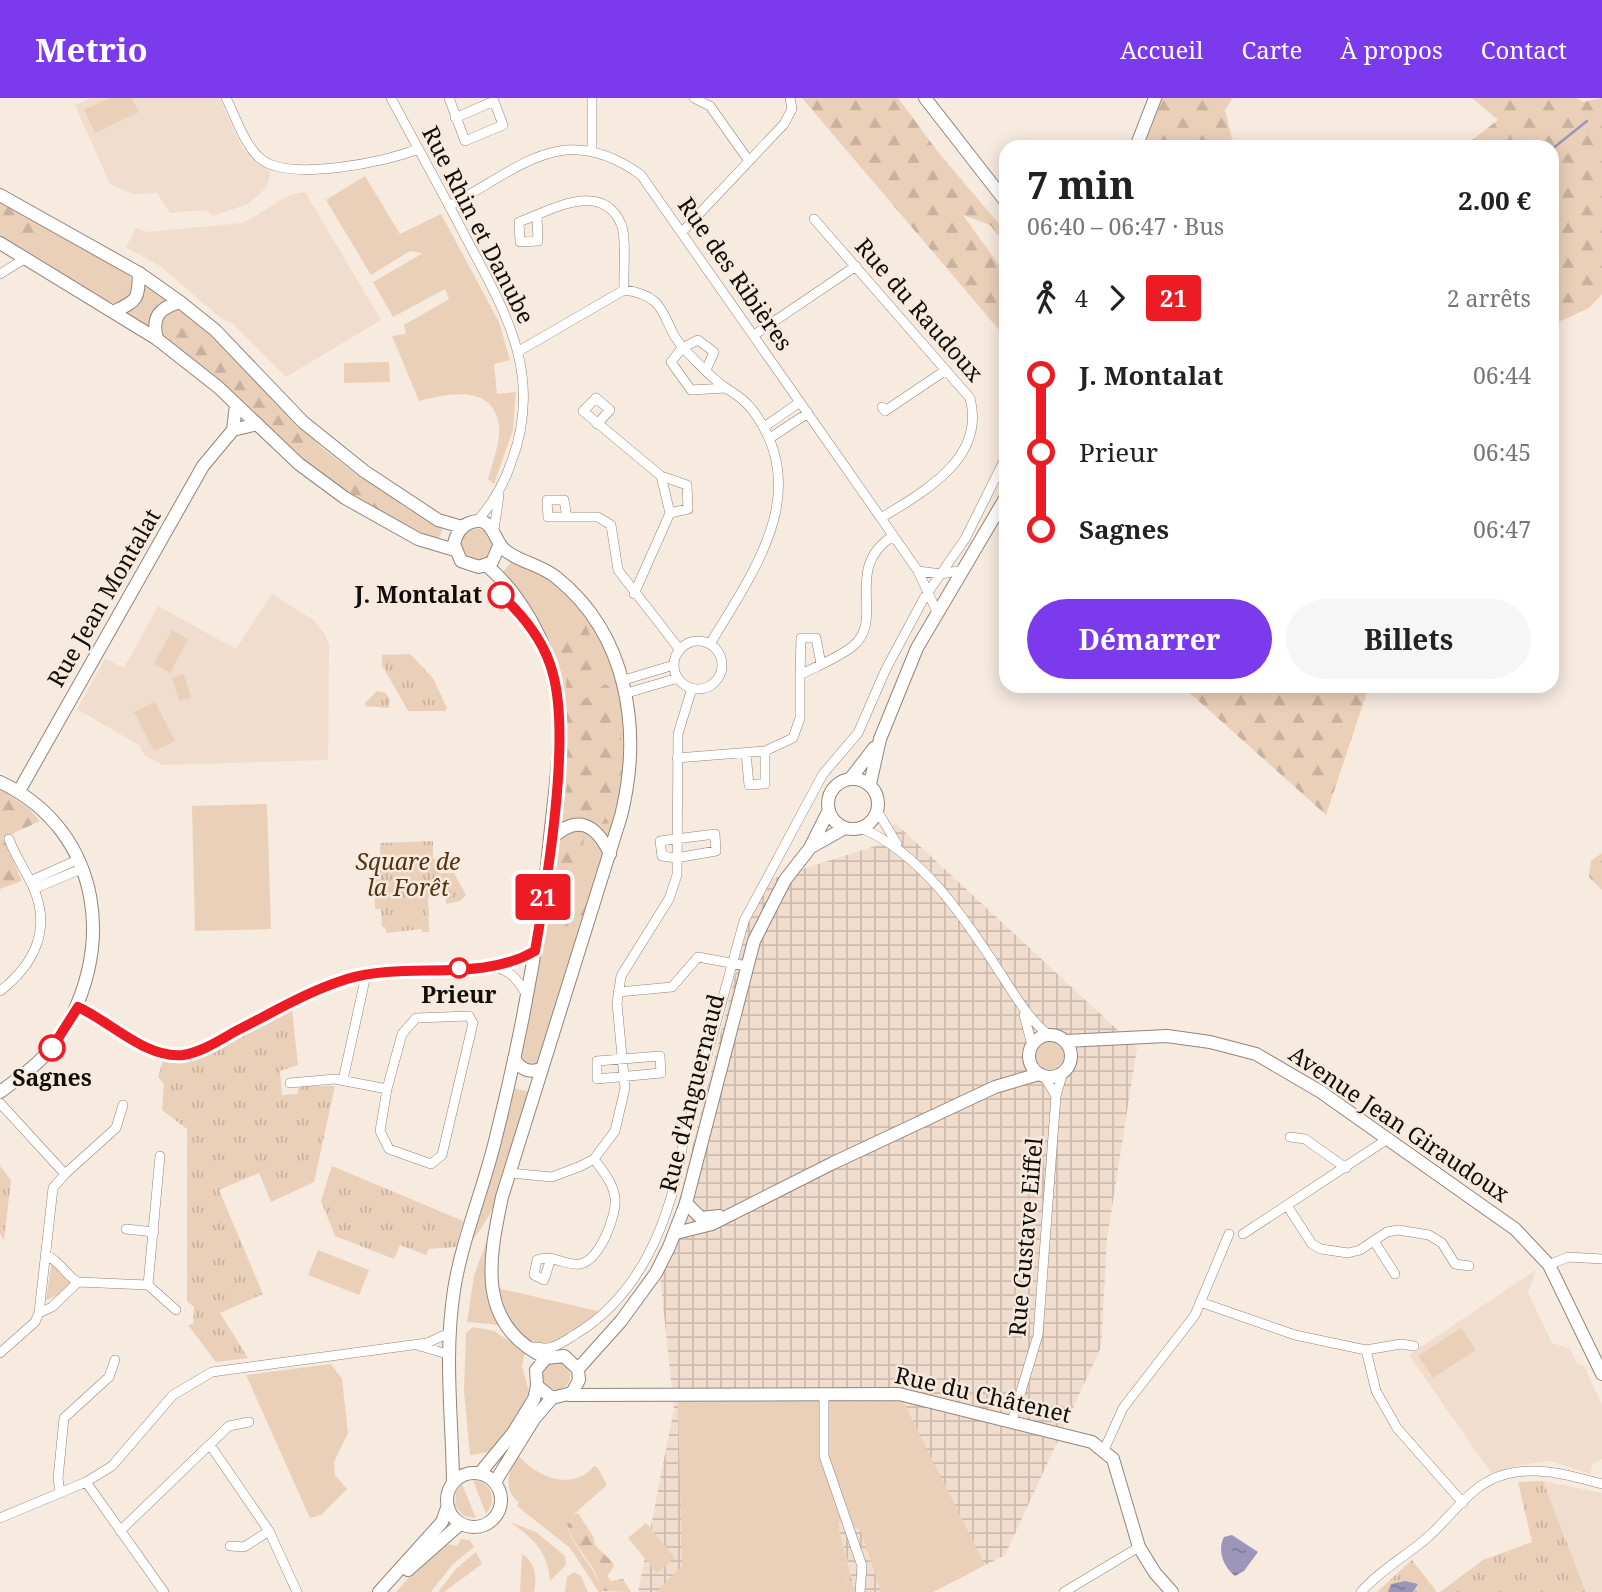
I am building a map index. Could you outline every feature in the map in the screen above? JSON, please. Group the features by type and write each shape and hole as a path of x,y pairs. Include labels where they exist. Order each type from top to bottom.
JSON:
{"main road":[{"path":"925,98 999,191"},
{"path":"1139,140 1155,98"},
{"path":"0,195 139,273 180,302 215,330 303,422 344,455 438,520 462,527 477,522 495,530 505,551 536,564 561,581 592,616 611,648 624,680 632,738 630,780 610,854 510,1173 491,1246 491,1287 505,1323 529,1352 546,1358 536,1370 534,1399 513,1433 480,1473"},
{"path":"0,243 157,339 236,405 299,464 345,498 418,539 455,550 466,564 486,565 504,581 529,618 554,676 559,728 550,840 535,951 497,1135 462,1252 449,1333 447,1354 453,1481 446,1498 447,1508 442,1522 379,1592"},
{"path":"115,311 132,303 139,293 139,273"},
{"path":"157,339 155,317 162,308 180,302"},
{"path":"236,405 233,430 257,424"},
{"name":"Rue Jean Montalat","path":"19,791 203,466 233,430"},
{"name":"Rue d'Anguernaud","path":"877,812 878,799 870,785 880,739 917,648 999,509"},
{"path":"455,550 455,538 462,527"},
{"path":"486,565 496,556 500,544"},
{"name":"Rue d'Anguernaud","path":"569,1395 578,1375 601,1340 621,1321 656,1273 676,1233 747,966 765,915 785,880 810,848 829,810 831,791 836,785 851,778 880,739"},
{"path":"851,778 870,785"},
{"path":"0,782 19,791 47,813 87,880 95,923 92,964 78,1007 55,1045 0,1092"},
{"path":"829,810 834,821 845,828"},
{"path":"861,828 872,822 877,812"},
{"path":"550,840 572,824 587,825 601,834 610,854"},
{"name":"Rue d'Anguernaud","path":"810,848 845,828 861,828"},
{"path":"1006,1082 1020,1070 1031,1050 1048,1035 1065,1041 1070,1060"},
{"name":"Avenue Jean Giraudoux","path":"1065,1041 1090,1042 1167,1036 1210,1042 1256,1055 1321,1091 1515,1229 1549,1265 1602,1374"},
{"path":"676,1233 712,1224 1006,1082 1063,1072 1070,1060 1090,1042"},
{"path":"1031,1050 1032,1066 1041,1075"},
{"path":"514,1059 521,1068 529,1071 542,1069"},
{"path":"686,1203 701,1218 733,1212"},
{"name":"Rue d'Anguernaud","path":"546,1358 564,1356 601,1340"},
{"path":"564,1356 587,1388 605,1395"},
{"path":"537,1386 552,1398"},
{"name":"Rue du Châtenet","path":"569,1395 899,1394 1092,1442 1104,1450"},
{"path":"495,1482 534,1419 552,1398 569,1395"},
{"path":"1104,1450 1113,1459 1118,1472 1139,1547 1172,1592"},
{"path":"447,1508 460,1524 480,1527 495,1518 501,1500 495,1482 480,1473 466,1473 453,1481"},
{"path":"390,1592 416,1561 460,1524"}],"street":[{"path":"226,98 249,145 261,159 280,169 302,171 402,156 418,149"},
{"name":"Rue Rhin et Danube","path":"391,98 505,312 519,351 524,386 522,427 499,494 495,530"},
{"path":"449,98 455,118 465,141 503,125 494,101 455,118"},
{"path":"592,98 592,149"},
{"path":"694,98 710,106 749,161"},
{"path":"682,232 784,124 792,109 790,98"},
{"name":"Rue des Ribières","path":"449,206 543,154 570,149 592,149 617,157 641,175 918,571 930,591 937,612"},
{"path":"537,216 572,201 591,200 609,207 622,225 624,290"},
{"name":"Rue du Raudoux","path":"814,219 970,397 973,431 954,467 881,518"},
{"path":"0,274 26,258"},
{"path":"754,335 856,267"},
{"path":"519,351 624,290 641,292 657,300 682,348 726,388 737,393 764,427 778,464 778,511 772,534 710,644"},
{"path":"706,370 714,352 698,340 682,348 671,362 691,390 726,388"},
{"path":"882,407 885,411 946,370"},
{"path":"764,427 800,402"},
{"path":"770,438 807,413"},
{"path":"597,424 662,476 687,485 688,509 670,513"},
{"path":"529,1352 534,1345 552,1347 599,1319 617,1304 645,1263 666,1216 678,1175 683,1143 744,921 823,774 858,733 886,670 930,591 965,539 999,471"},
{"path":"634,594 670,513 662,476"},
{"name":"Rue Rhin et Danube","path":"477,522 499,494"},
{"path":"567,517 598,517 611,525 618,569 634,594 680,650"},
{"path":"800,675 855,645 865,624 867,564 877,546 893,536"},
{"path":"918,571 941,574 964,570"},
{"path":"677,758 765,751 793,738 800,718 800,638 816,638 821,664"},
{"path":"694,642 710,644 720,656 721,670 714,683 692,688 678,678 674,665 680,650 694,642"},
{"path":"624,680 674,665"},
{"path":"627,693 678,678"},
{"path":"510,1173 552,1177 594,1159 615,1131 625,1088 618,992 621,976 669,900 677,875 675,838 678,734 692,688"},
{"path":"746,753 749,785 765,784 765,751"},
{"path":"877,812 900,849 940,892 979,941 1024,1013 1048,1035"},
{"path":"861,828 900,849"},
{"path":"715,834 716,851 676,858 662,856 660,841 675,838 715,834"},
{"path":"0,991 34,957 40,915 32,885 20,867 9,839"},
{"path":"32,885 79,865"},
{"path":"78,1007 160,1054 183,1055 204,1048 321,988 366,975 510,963 535,951"},
{"path":"618,992 672,987 698,957 747,966"},
{"path":"491,965 508,971 527,996"},
{"path":"343,1080 366,975"},
{"path":"1024,1013 1031,1050"},
{"path":"469,1016 473,1023 442,1155 431,1164 389,1149 380,1131 387,1089 402,1034 416,1018 469,1016"},
{"path":"660,1056 662,1073 625,1079 597,1079 597,1061 622,1059 660,1056"},
{"name":"Rue Gustave Eiffel","path":"1012,1421 1031,1362 1040,1321 1056,1096 1063,1072"},
{"path":"1041,1075 1056,1096"},
{"path":"290,1083 343,1080 387,1089"},
{"path":"0,1103 65,1174"},
{"path":"0,1353 35,1322 39,1313 53,1188 116,1128 123,1105"},
{"path":"1290,1137 1305,1139 1346,1168"},
{"path":"1243,1234 1288,1207 1389,1138"},
{"path":"148,1285 160,1156"},
{"path":"551,1258 580,1264 591,1258 606,1236 614,1214 615,1197 609,1179 594,1159"},
{"path":"1288,1207 1312,1244 1321,1248 1348,1253 1398,1230 1429,1235 1441,1243 1455,1264 1469,1266"},
{"path":"126,1229 154,1232"},
{"path":"1104,1450 1124,1408 1195,1315 1229,1234"},
{"path":"1374,1241 1395,1274"},
{"path":"46,1255 58,1259 70,1277 78,1282 148,1285 176,1310"},
{"path":"1549,1265 1568,1257 1602,1259"},
{"path":"39,1313 52,1307 78,1282"},
{"path":"1200,1302 1295,1335 1366,1350 1401,1344 1414,1346"},
{"path":"0,1518 86,1482 112,1466 173,1395 212,1372 415,1345 449,1333"},
{"path":"415,1345 447,1354"},
{"path":"1366,1350 1376,1391 1397,1428 1463,1503"},
{"path":"60,1493 58,1478 64,1418 109,1377 115,1360"},
{"path":"824,1394 824,1456 862,1566 860,1592"},
{"path":"120,1531 229,1426 249,1422"},
{"path":"211,1445 269,1531 297,1592"},
{"path":"1361,1592 1384,1569 1426,1539 1474,1491 1498,1477 1533,1469 1558,1472 1602,1484"},
{"path":"86,1482 164,1592"},
{"path":"230,1546 244,1546 269,1531"},
{"path":"1064,1592 1139,1547"}],"shaded area":[{"path":"91,98 219,98 242,148 271,172 266,188 248,204 213,216 205,210 170,213 157,193 133,194 110,184 75,105"},
{"path":"305,192 381,320 286,377 232,323 223,320 160,266 126,247 136,228 146,232 243,223 290,195"},
{"path":"272,594 313,620 324,633 329,645 328,760 163,765 145,756 139,745 77,709 105,659 124,668 158,606 236,649"},
{"path":"895,823 1137,1048 1107,1239 1101,1347 1005,1555 933,1592 855,1592 840,1532 844,1592 638,1592 674,1409 660,1277 758,883 879,845"},
{"path":"1536,1270 1528,1293 1552,1343 1570,1349 1577,1364 1584,1366 1602,1405 1602,1459 1593,1464 1590,1474 1551,1461 1519,1465 1491,1473 1409,1355"},
{"path":"1543,1481 1602,1493 1602,1592 1586,1592"}],"green space":[{"path":"108,98 132,98 139,112 95,133 84,110"},
{"path":"802,98 898,98 938,152 999,224 999,236 990,225 963,215 999,265 999,330"},
{"path":"1155,98 1233,98 1225,110 1232,139 1235,140 1139,140"},
{"path":"1472,98 1576,98 1583,102 1602,98 1602,294 1589,308 1559,322 1559,140 1472,140 1498,120"},
{"path":"365,176 400,234 441,214 499,322 510,360 494,364 497,394 516,392 513,430 494,484 488,479 499,438 499,426 489,403 468,395 456,394 419,401 392,336 406,334 404,325 449,299 445,289 393,317 373,282 423,253 410,251 371,275 326,200"},
{"path":"0,201 127,271 135,284 131,298 119,305 110,302 0,237"},
{"path":"0,201 41,224 26,253 0,237"},
{"path":"143,281 171,302 151,330 125,311"},
{"path":"177,309 211,333 299,427 330,454 387,496 443,528 438,541 399,525 362,504 325,479 256,421 160,333 160,315"},
{"path":"177,319 202,328 228,352 230,365 241,364 318,443 304,462 259,415 163,336 165,328"},
{"path":"389,362 390,382 344,383 344,363"},
{"path":"360,476 401,502 393,519 348,494"},
{"path":"477,529 488,534 493,545 488,556 477,561 466,556 461,545 466,534"},
{"path":"513,560 535,571 574,602 603,643 613,665 626,714 627,745 620,796 608,842 578,821 557,823 565,728 561,681 544,636 502,573"},
{"path":"583,616 598,659 585,680 575,706 605,684 622,697 626,715 620,742 623,767 610,823 593,825 570,806 566,790 570,774 564,747 567,668 553,625"},
{"path":"172,630 188,639 170,673 154,664"},
{"path":"410,654 433,678 447,708 445,711 408,711 382,665 382,655"},
{"path":"184,674 191,698 179,701 172,678"},
{"path":"377,691 386,693 390,700 389,708 365,706"},
{"path":"1190,693 1367,693 1326,815"},
{"path":"155,702 175,741 154,751 134,712"},
{"path":"0,789 27,807 40,821 3,838 22,881 0,889"},
{"path":"267,804 271,929 195,931 192,806"},
{"path":"571,829 586,829 578,873 590,898 584,919 542,936 546,908 565,894 550,882 558,837"},
{"path":"586,829 602,850 602,862 541,1060 536,1066 526,1067 519,1056 558,837"},
{"name":"Square de la Forêt","path":"433,841 433,859 440,859 438,873 454,873 466,895 460,901 446,904 446,897 428,897 429,932 422,932 421,929 386,933 385,927 382,927 381,909 375,909 374,880 380,879 380,843"},
{"path":"1602,853 1602,890 1589,877 1591,861"},
{"path":"292,1009 298,1065 280,1071 282,1095 297,1094 300,1086 335,1086 314,1182 271,1202 259,1173 219,1190 263,1294 220,1313 248,1358 216,1362 188,1325 193,1324 194,1307 187,1301 187,1129 162,1110 164,1084 158,1077 163,1061 196,1060"},
{"path":"1050,1041 1060,1045 1064,1055 1060,1065 1050,1069 1040,1065 1036,1055 1040,1045"},
{"path":"510,1087 530,1092 501,1189 493,1208 472,1241"},
{"path":"0,1166 11,1180 4,1240 0,1234"},
{"path":"332,1166 463,1221 456,1247 429,1249 426,1255 400,1245 394,1259 335,1236 321,1201"},
{"path":"494,1220 486,1253 486,1272 500,1325 467,1322 474,1276"},
{"path":"318,1250 369,1270 359,1295 308,1275"},
{"path":"52,1260 71,1283 64,1293 46,1300"},
{"path":"497,1288 602,1312 551,1345 540,1345 530,1342 515,1328 504,1309"},
{"path":"473,1327 494,1331 525,1351 522,1366 529,1392 517,1416 490,1452 470,1455 464,1391 466,1333"},
{"path":"1461,1328 1476,1350 1433,1378 1418,1356"},
{"path":"556,1362 566,1366 570,1376 566,1386 556,1390 546,1386 542,1376 546,1366"},
{"path":"331,1364 342,1379 348,1433 334,1462 335,1475 347,1489 321,1515 310,1518 246,1375"},
{"path":"903,1401 985,1565 933,1592 881,1592 860,1529 838,1522 847,1580 844,1592 656,1592 682,1566 678,1402"},
{"path":"519,1456 535,1470 555,1479 576,1478 594,1466 598,1468 607,1485 573,1515 571,1524 567,1523 573,1540 595,1574 602,1592 599,1592 570,1548 517,1506 519,1502 510,1492 508,1479"},
{"path":"473,1480 484,1484 491,1492 492,1503 486,1514"},
{"path":"1543,1481 1586,1592 1440,1592 1483,1560 1532,1542 1518,1482"},
{"path":"462,1484 476,1518 464,1516 455,1506 456,1491"},
{"path":"578,1513 594,1538 595,1545 613,1563 614,1567 607,1576 611,1581 623,1579 631,1592 601,1591 595,1573 574,1540 567,1523 571,1523 573,1515"},
{"path":"510,1522 536,1532 565,1556 566,1565 550,1581 546,1561 538,1546"},
{"path":"837,1522 855,1592 844,1592 847,1580"},
{"path":"646,1523 675,1558 657,1573 628,1538"},
{"path":"461,1539 470,1540 474,1547 453,1564 431,1592 396,1592 423,1561 447,1544 457,1546"},
{"path":"476,1552 482,1564 444,1592 438,1592 456,1569"},
{"path":"522,1554 534,1571 534,1592 520,1592"},
{"path":"1412,1560 1437,1592 1377,1592"},
{"path":"574,1572 581,1576 588,1592 565,1592 567,1577"}],"water":[{"path":"1232,1535 1258,1552 1244,1571 1235,1576 1227,1568 1221,1553 1224,1537"},
{"path":"1405,1581 1418,1584 1413,1592 1388,1592 1391,1584"}],"waterway":[{"path":"1559,143 1587,121"}],"bus line":[{"name":"21","path":"52,1048 78,1007 160,1054 183,1055 204,1048 307,994 348,979 379,973 510,963 535,951 552,822 559,707 551,665 536,633 501,595"}],"place":[{"name":"J. Montalat","path":"501,595"},
{"name":"Prieur","path":"459,968"},
{"name":"Sagnes","path":"52,1048"}]}
